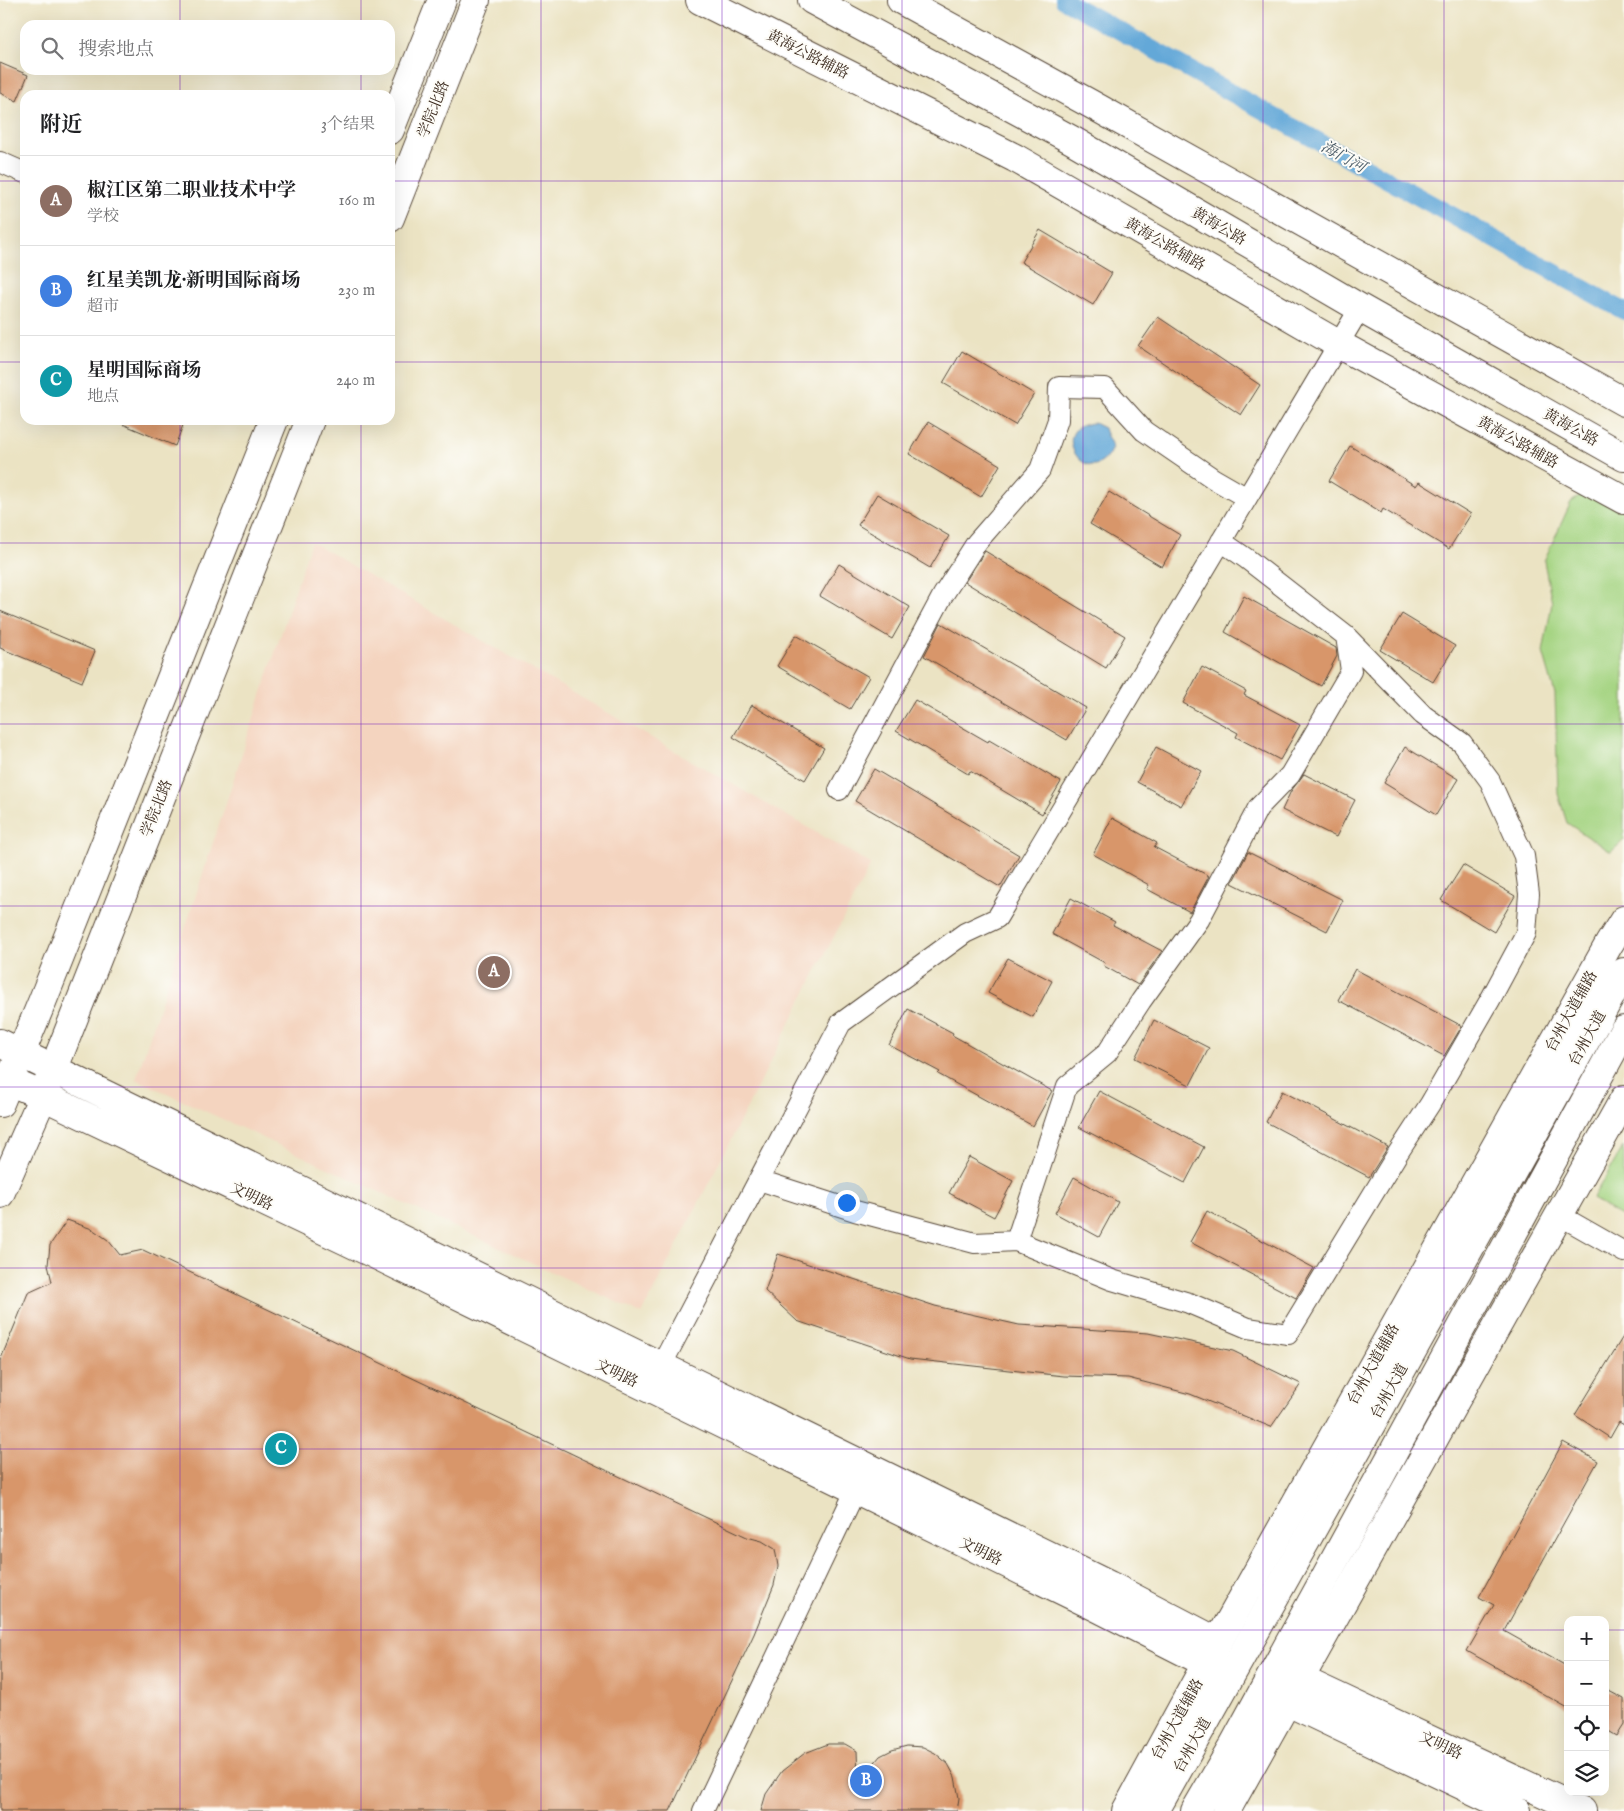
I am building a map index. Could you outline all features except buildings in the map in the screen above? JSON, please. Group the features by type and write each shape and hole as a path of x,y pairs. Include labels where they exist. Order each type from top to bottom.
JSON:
{"main road":[{"path":"395,118 442,0"},
{"name":"学院北路","path":"395,205 476,0"},
{"name":"黄海公路辅路","path":"700,0 1015,158 1338,344 1624,500"},
{"name":"黄海公路","path":"812,0 912,52 1072,140 1360,308 1624,457"},
{"path":"901,0 1624,402"},
{"path":"3,1087 10,1048 42,1002 272,425"},
{"name":"学院北路","path":"0,1194 43,1096 308,425"},
{"name":"台州大道辅路","path":"1126,1811 1218,1660 1609,944 1624,920"},
{"name":"台州大道","path":"1155,1811 1218,1660 1624,972"},
{"name":"台州大道","path":"1196,1811 1624,1030"},
{"name":"文明路","path":"10,1048 661,1366 861,1479"},
{"name":"文明路","path":"3,1087 43,1096 376,1255 861,1479 1104,1597 1218,1660"},
{"path":"1226,1811 1624,1099"},
{"name":"文明路","path":"1294,1690 1365,1709 1582,1811"},
{"name":"文明路","path":"1294,1690 1352,1733 1516,1811"},
{"path":"1352,1733 1348,1724 1349,1714 1354,1709 1365,1709"}],"street":[{"path":"0,162 20,171"},
{"path":"661,1366 841,1023 965,933 997,918 1360,308"},
{"path":"840,790 943,595 977,542 1040,470 1058,420 1059,387 1105,388 1144,431 1214,480 1247,498"},
{"path":"759,1180 856,1212 975,1243 1016,1241 1112,1280 1189,1303 1248,1328 1288,1334 1430,1104 1490,1000 1526,933 1529,894 1524,856 1490,781 1462,743 1423,715 1346,636 1221,541"},
{"path":"1016,1241 1067,1086 1107,1053 1141,1001 1199,920 1258,808 1290,775 1352,671 1346,636"},
{"path":"1559,1215 1624,1252"},
{"path":"703,1811 861,1479"}],"shaded area":[{"path":"311,542 871,864 642,1314 136,1079"}],"green space":[{"path":"1594,488 1624,501 1624,840 1611,852 1567,823 1558,794 1555,694 1543,652 1552,603 1544,561 1571,502"},
{"path":"1624,1146 1624,1218 1592,1199"}],"water":[{"path":"1094,423 1104,428 1112,448 1103,461 1093,465 1084,462 1076,455 1072,445 1072,435 1079,427"}],"waterway":[{"name":"海门河","path":"1064,0 1624,311"}],"place":[{"name":"椒江区第二职业技术中学","path":"494,972"},
{"name":"星明国际商场","path":"281,1449"},
{"name":"红星美凯龙·新明国际商场","path":"866,1781"}]}
